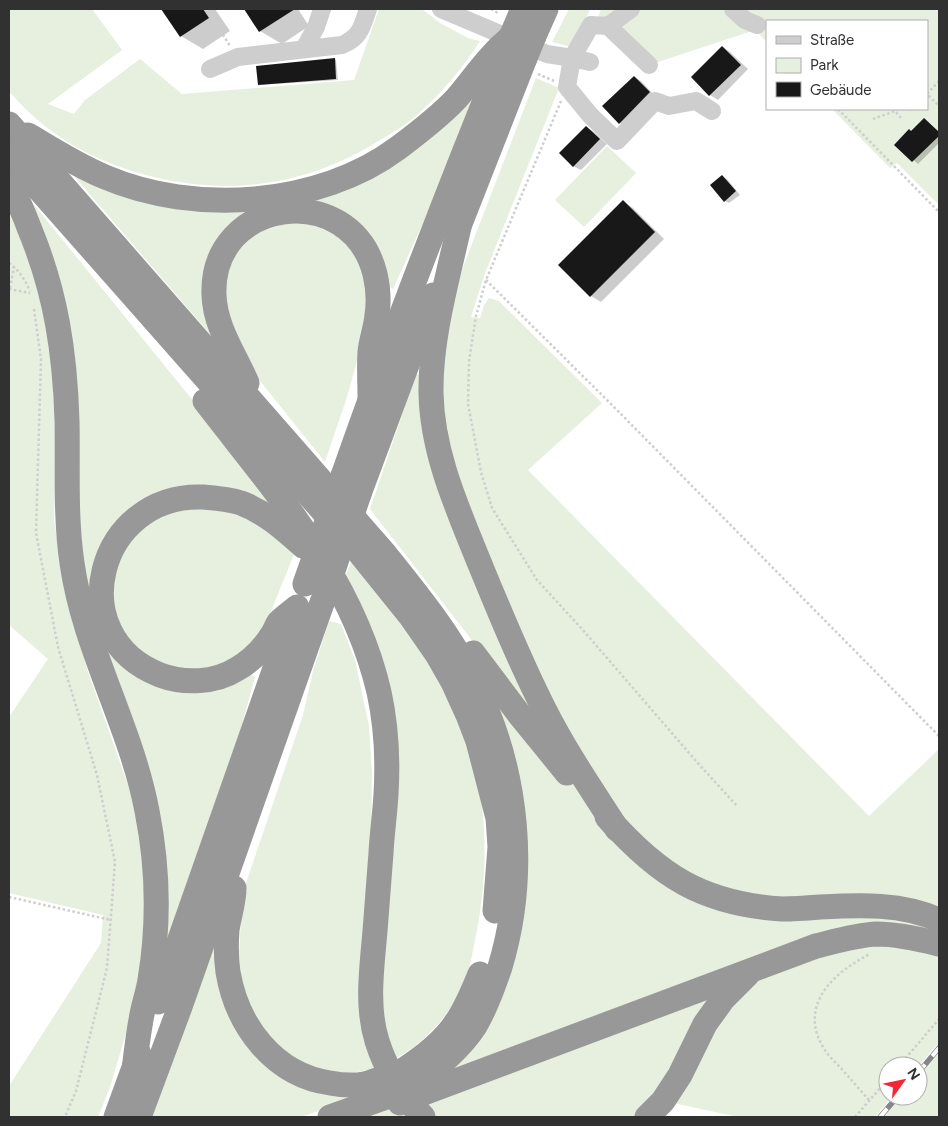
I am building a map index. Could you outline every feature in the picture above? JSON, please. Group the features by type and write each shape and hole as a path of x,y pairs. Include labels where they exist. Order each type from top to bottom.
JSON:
{"highway":[{"path":"9,124 106,178 140,189 204,200 237,201 300,192 359,171 396,149 454,100 486,61 546,9"},
{"path":"514,35 462,218 432,355 431,395 434,425 441,460 452,492 516,650 544,710 617,829"},
{"path":"116,1117 236,783 370,398 514,35"},
{"path":"9,124 256,405 421,598 463,661 485,706 496,735 510,791 516,841 517,874 509,930 501,962 487,1002 474,1027 451,1056 405,1092 364,1084 342,1085 320,1082 300,1075 283,1066 267,1052 253,1035 240,1012 228,972 226,953 227,930 234,894 234,856"},
{"path":"9,155 354,546 406,611 437,654 453,682 468,715 478,741 498,818 500,847 497,901 483,966 472,994 456,1023 434,1047 405,1092"},
{"path":"9,184 30,230 48,277 61,340 67,424 68,529 72,565 80,605 136,768 147,810 154,850 154,949 150,982 141,1018 134,1070"},
{"path":"256,405 217,317 214,296 215,278 220,260 229,243 240,230 252,221 280,211 302,210 321,214 336,220 350,230 360,241 369,256 378,290 378,314 370,352 370,398"},
{"path":"139,1117 234,856 359,494 462,218"},
{"path":"161,328 203,398 299,523 335,579 364,643 379,694 384,722 386,792 370,1000 374,1031 385,1065 403,1093 405,1092"},
{"path":"296,608 279,623 263,648 236,670 219,677 185,681 168,678 150,671 122,649 111,631 103,609 101,589 110,551 124,530 133,521 170,500 194,497 219,498 240,503 261,513 280,525 307,549 335,579"},
{"path":"421,598 467,645 518,714 617,829 653,863 668,874 700,892 721,900 784,909 851,905 881,906 905,909 939,920"},
{"path":"330,1117 816,946 849,937 878,934 907,937 939,944"},
{"path":"647,1117 663,1101 680,1075 705,1024 723,999 753,969"}],"street":[{"path":"304,49 316,27 322,9"},
{"path":"210,69 238,57 342,45 358,35 368,9"},
{"path":"441,9 547,54 590,62"},
{"path":"631,9 608,26 591,25 572,58 567,87 590,115 617,141 655,100 669,106 696,101 712,111"},
{"path":"733,9 744,20 756,25"},
{"path":"608,26 648,65"}],"path":[{"path":"207,9 238,57"},
{"path":"491,9 514,35"},
{"path":"928,93 939,81"},
{"path":"567,87 486,280 476,316 469,361 468,404 481,472 492,508 537,580 737,806"},
{"path":"928,95 939,106"},
{"path":"839,110 939,212"},
{"path":"873,119 895,111 902,119"},
{"path":"9,263 14,267 24,279 30,293 9,288 14,267"},
{"path":"486,280 939,736"},
{"path":"33,302 41,359 36,533 58,647 97,774 115,862 106,968 76,1091 65,1117"},
{"path":"9,897 111,920"},
{"path":"869,1100 824,1049 816,1032 814,1015 818,1002 834,979 846,968 878,952"},
{"path":"908,1056 939,1019"},
{"path":"855,1117 878,1090"}],"green space":[{"path":"9,9 92,9 122,50 48,104 74,114 85,100 140,59 182,94 354,80 379,9 422,9 440,23 468,38 480,41 451,81 416,116 395,131 353,155 324,168 295,177 235,186 205,185 142,174 104,161 69,143 37,120 9,91"},
{"path":"569,9 590,9 578,38 571,47 552,42"},
{"path":"601,9 939,9 939,205 897,163 890,168 833,110 928,110 928,20 766,20 766,41 755,30 652,64 598,17"},
{"path":"536,78 559,88 484,276 471,317 480,318 484,305 489,298 499,301 602,403 528,470 869,816 939,749 939,1042 927,1056 878,1056 878,1106 884,1106 875,1117 738,1117 664,1101 647,1117 361,1117 471,1049 505,990 521,916 498,712 516,697 370,509 416,374 442,385 442,360 453,293"},
{"path":"469,95 474,98 423,223 393,289 386,285 381,260 290,204"},
{"path":"607,146 636,173 584,227 555,200"},
{"path":"79,172 251,209 228,231 214,329 209,333 75,177"},
{"path":"31,201 281,509 295,552 265,626 235,662 255,677 236,746 169,946 163,945 163,897 85,598"},
{"path":"9,213 27,253 43,311 52,365 56,458 54,519 65,594 88,672 135,805 144,866 144,939 134,1007 110,1087 98,1117 9,1117 9,1086 101,943 103,915 9,893 9,717 48,659 9,625"},
{"path":"291,222 312,224 337,236 354,251 365,275 369,304 365,332 347,397 325,462 252,371 226,312 222,282 227,262 256,233"},
{"path":"352,559 394,613 444,689 465,736 474,763 480,791 483,820 485,849 481,907 472,957 465,979 453,1003 439,1023 422,1040 393,1060 379,1003 398,781 345,577"},
{"path":"329,621 341,624 355,660 369,726 372,775 371,842 378,1068 338,1073 315,1070 277,1047 262,1028 251,1007 242,984 239,957 245,886 303,715 313,671"},
{"path":"214,948 218,949 255,1054 278,1076 300,1086 365,1095 301,1117 150,1117"},
{"path":"939,1053 939,1117 884,1117 893,1106 928,1106 928,1066"}],"building":[{"path":"161,9 203,9 209,18 180,37"},
{"path":"244,9 295,9 259,32"},
{"path":"722,46 741,65 709,96 691,77"},
{"path":"335,58 336,79 258,85 256,66"},
{"path":"634,76 650,92 619,124 602,106"},
{"path":"924,118 939,132 939,136 912,162 894,145 909,129 911,131"},
{"path":"586,126 600,139 573,167 559,153"},
{"path":"722,175 736,191 724,202 710,185"},
{"path":"623,200 655,232 590,297 558,265"}],"railway":[{"path":"928,1061 939,1048"},
{"path":"880,1117 889,1106"}]}
